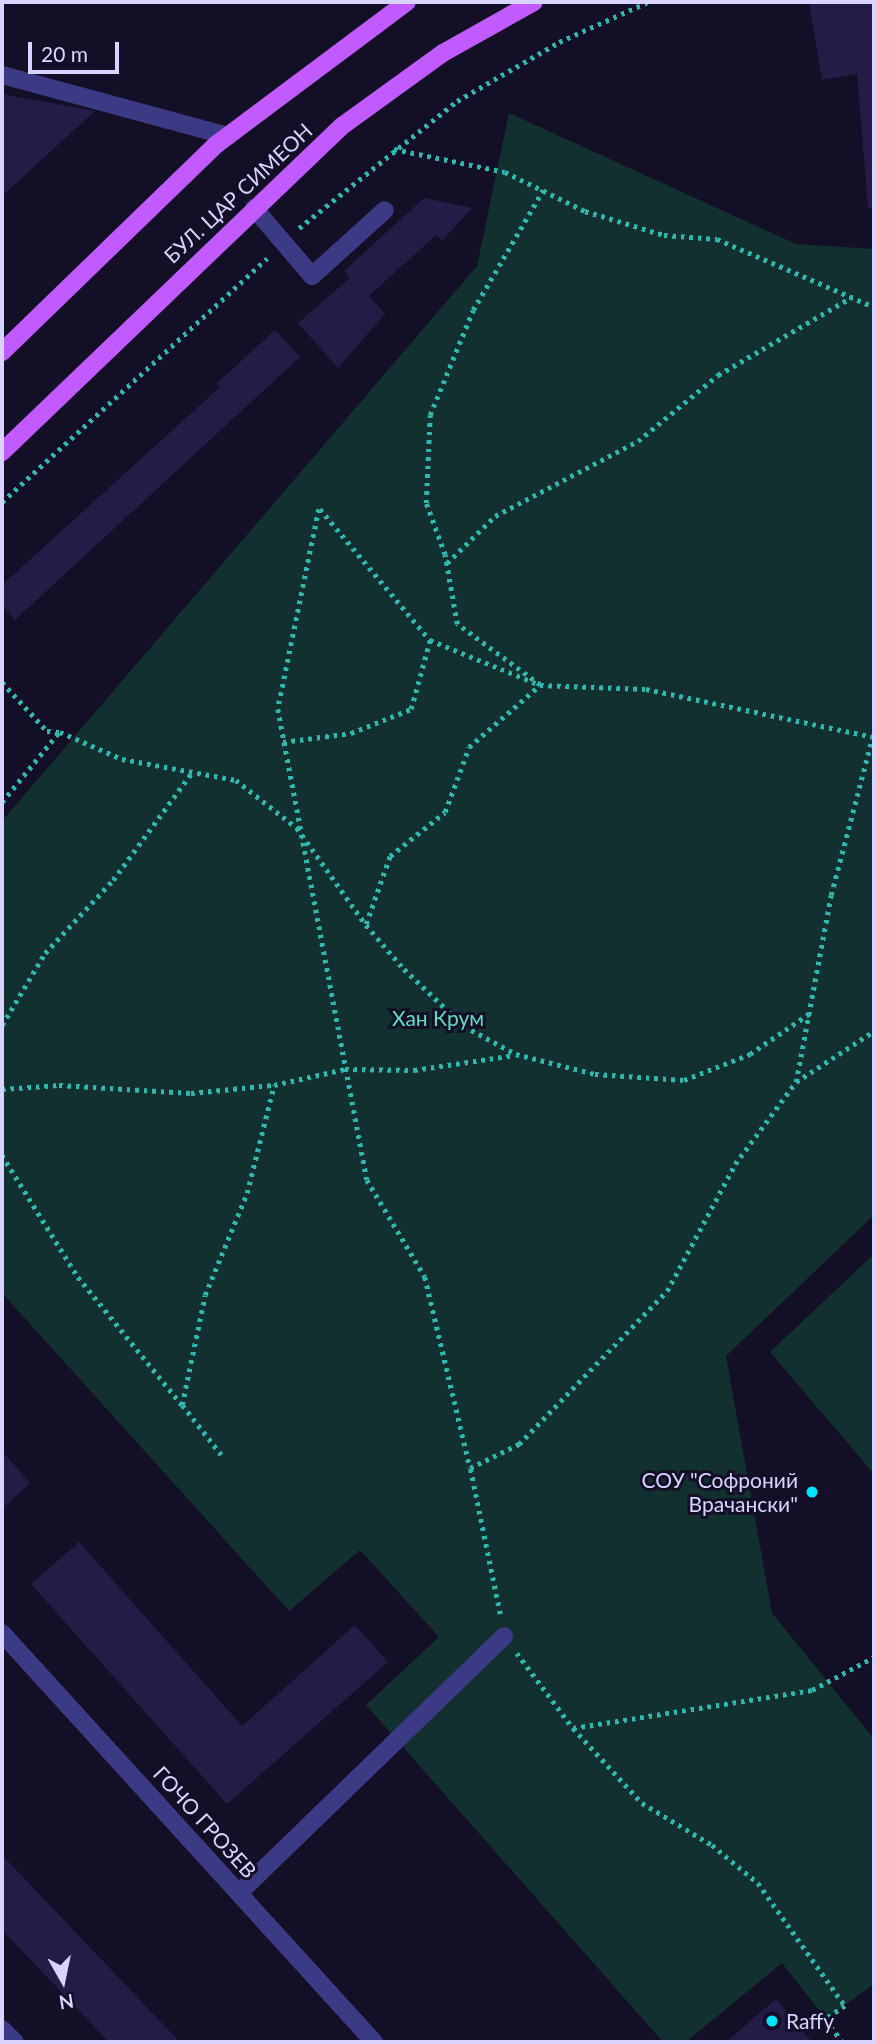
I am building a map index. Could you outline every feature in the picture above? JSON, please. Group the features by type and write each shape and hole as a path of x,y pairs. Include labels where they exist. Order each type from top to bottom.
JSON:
{"main road":[{"name":"БУЛ. ЦАР СИМЕОН","path":"2,352 228,136 407,2"},
{"name":"БУЛ. ЦАР СИМЕОН","path":"2,452 254,208 342,127 443,53 534,2"}],"street":[{"path":"2,75 228,136"},
{"path":"254,208 312,276 385,210"},
{"name":"ГОЧО ГРОЗЕВ","path":"2,1633 374,2042"},
{"path":"239,1894 504,1636"},
{"path":"2,2029 15,2042"}],"path":[{"path":"2,502 283,243 393,149 457,101 559,42 648,2"},
{"path":"393,149 505,172 585,211 664,235 718,239 874,307"},
{"path":"540,685 457,624 447,563 426,503 430,415 473,310 543,190"},
{"path":"447,563 495,516 638,441 718,375 852,297"},
{"path":"796,1082 831,895 873,735 646,689 540,685 430,640 319,509 278,709 297,828 366,1180 425,1277 470,1468 504,1636 573,1728 642,1803 712,1845 758,1883 845,2006 826,2020 842,2042"},
{"path":"283,742 351,733 411,709 430,640"},
{"path":"2,682 47,731 60,732 122,759 236,780 297,828 366,925 464,1026 516,1054 595,1074 684,1080 750,1054 810,1013"},
{"path":"366,925 390,856 444,811 469,747 540,685"},
{"path":"2,802 60,732"},
{"path":"2,1025 44,954 113,880 193,771"},
{"path":"470,1468 519,1444 667,1291 736,1164 796,1082 874,1031"},
{"path":"2,1089 59,1085 191,1093 274,1085 345,1069 414,1070 516,1054"},
{"path":"182,1405 205,1295 247,1193 274,1085"},
{"path":"2,1155 78,1277 220,1455"},
{"path":"573,1728 812,1690 874,1657"}],"green space":[{"name":"Хан Крум","path":"509,113 796,244 874,249 874,1215 726,1356 772,1613 874,1739 874,1984 826,2019 782,1963 686,2042 663,2042 366,1705 439,1637 360,1550 289,1611 2,1293 2,821 477,266"},
{"path":"874,1254 874,1474 770,1352"}],"building":[{"path":"809,2 874,2 874,208 868,208 857,74 822,80"},
{"path":"2,94 95,111 2,196"},
{"path":"424,198 472,208 442,241 436,235 369,296 385,314 338,368 298,323 350,278 344,271"},
{"path":"275,330 300,357 15,620 2,605 2,585 220,387 216,384"},
{"path":"2,1451 30,1483 2,1509"},
{"path":"79,1542 242,1726 355,1625 388,1662 227,1804 31,1584"},
{"path":"2,1855 180,2042 109,2042 2,1930"},
{"name":"Raffy","path":"776,1999 812,2042 726,2042"}],"place":[{"name":"СОУ \"Софроний Врачански\"","path":"812,1492"},
{"name":"Raffy","path":"772,2021"}]}
